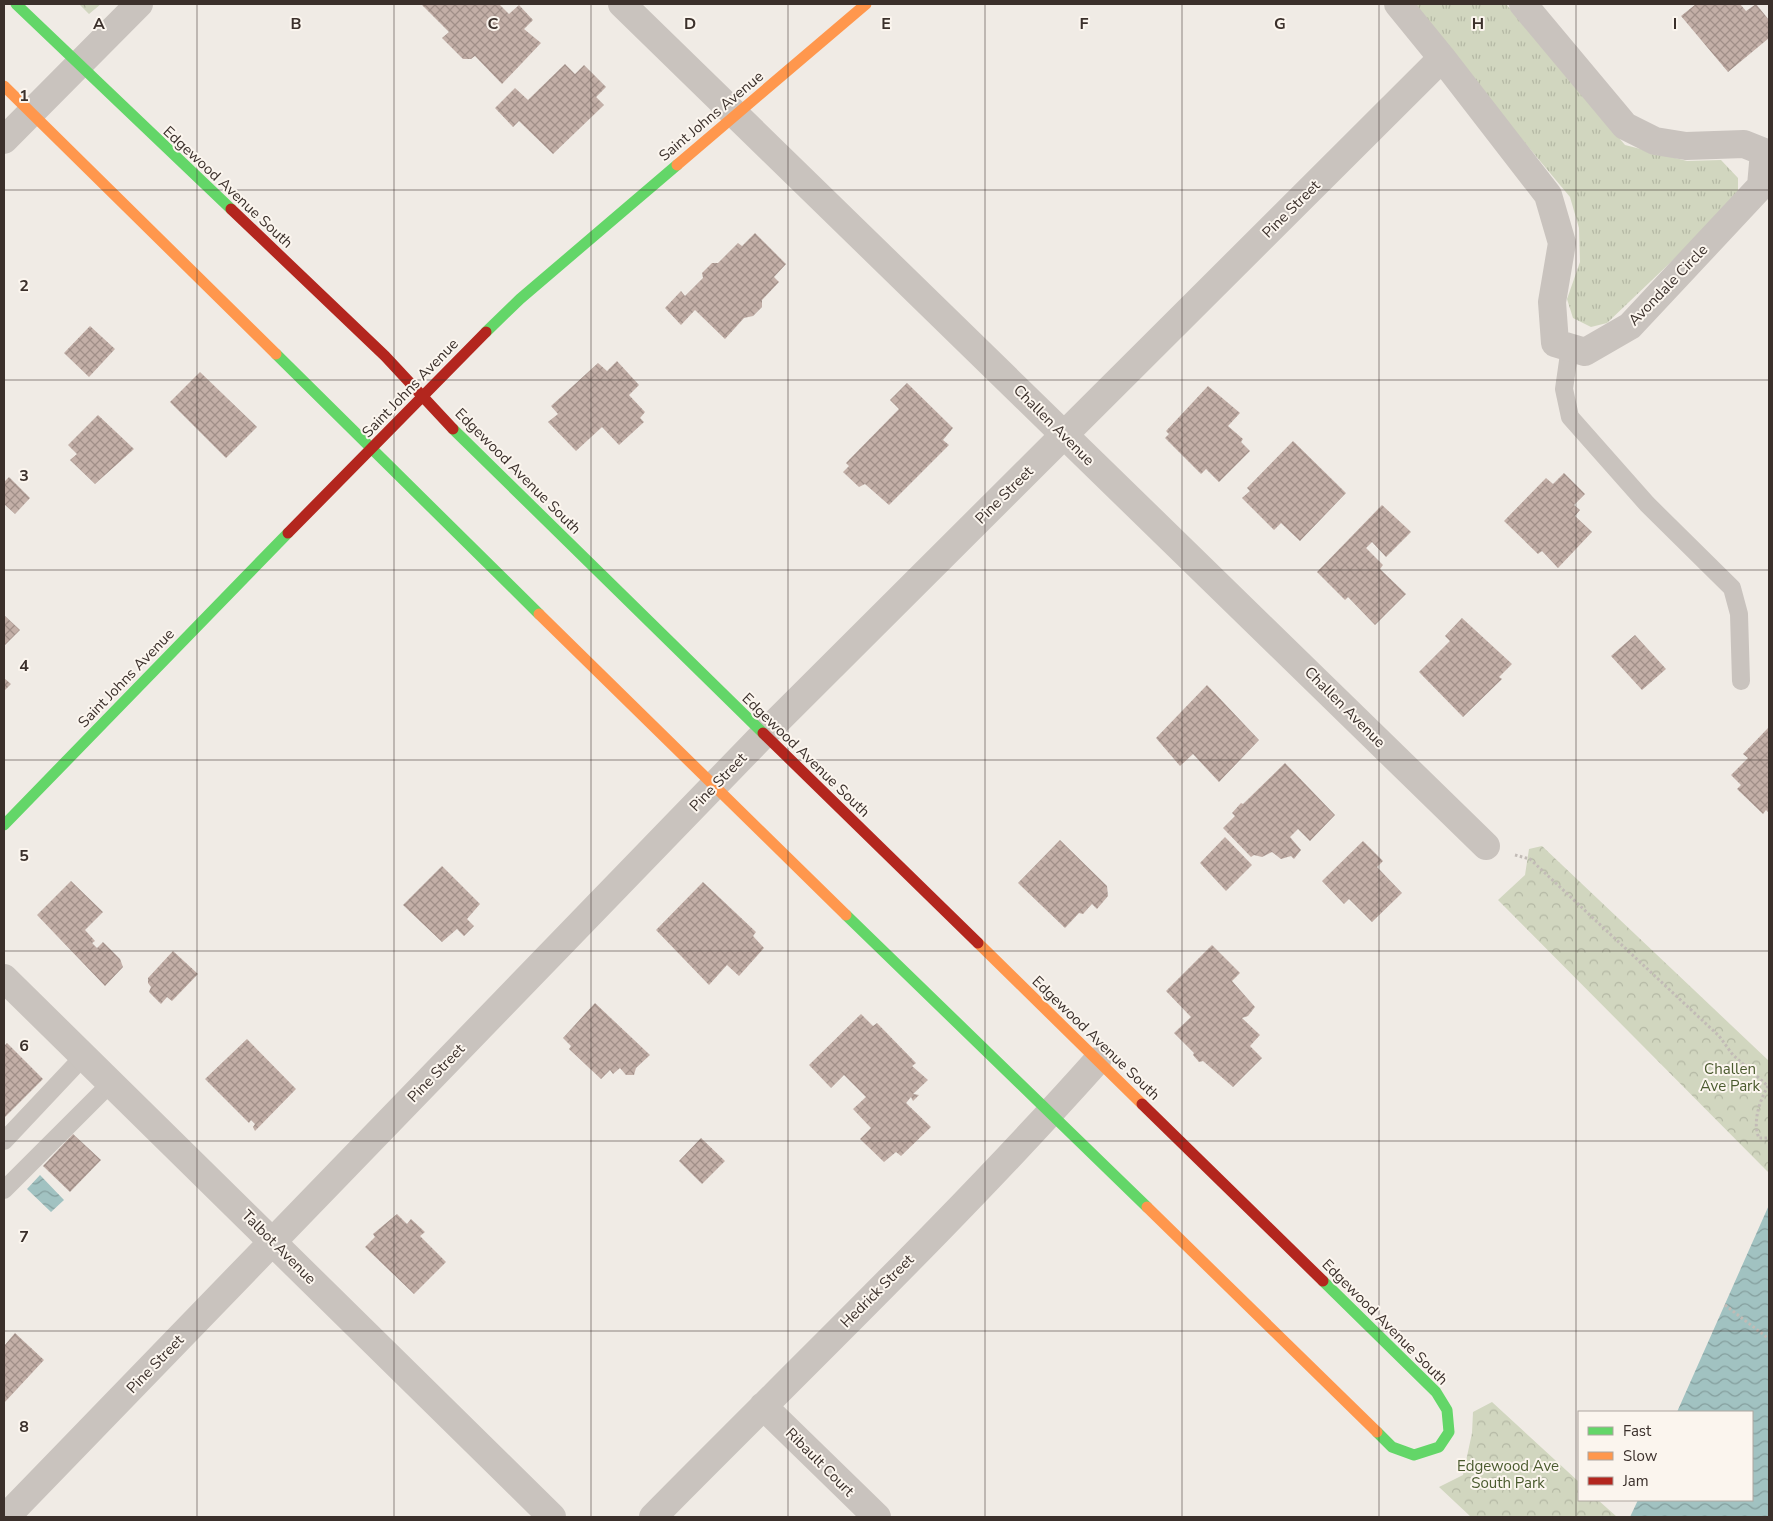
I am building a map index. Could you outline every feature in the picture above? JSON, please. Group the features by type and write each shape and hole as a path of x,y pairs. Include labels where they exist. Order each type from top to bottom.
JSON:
{"street":[{"name":"Edgewood Avenue South","path":"4,86 714,787 1051,1112 1392,1447 1414,1455 1438,1447 1449,1432 1447,1410 1436,1392 459,435 385,356 16,4"},
{"path":"4,140 77,64 139,4"},
{"name":"Challen Avenue","path":"622,4 1486,846"},
{"name":"Saint Johns Avenue","path":"4,824 422,396 520,299 866,4"},
{"path":"1398,4 1548,195 1562,243 1552,302 1555,343 1570,347"},
{"name":"Avondale Circle","path":"1523,4 1625,126 1655,141 1686,146 1744,144 1764,152 1766,161 1761,186 1630,326 1585,352 1570,347"},
{"name":"Pine Street","path":"6,1517 231,1287 273,1241 764,734 1442,58"},
{"name":"Talbot Avenue","path":"4,978 552,1517"},
{"name":"Hedrick Street","path":"653,1517 1051,1112 1097,1061"},
{"name":"Ribault Court","path":"763,1406 876,1517"}],"lane":[{"path":"1570,347 1564,389 1570,417 1647,504 1732,588 1739,614 1741,681"},
{"path":"4,1141 84,1056"},
{"path":"4,1190 111,1083"}],"path":[{"path":"1486,846 1530,859 1719,1036 1733,1055 1769,1086 1762,1097 1755,1129 1759,1138 1769,1138"},
{"path":"1725,1306 1769,1339"}],"green space":[{"path":"79,4 101,4 89,14"},
{"path":"1409,4 1506,4 1625,145 1687,161 1721,160 1738,178 1738,198 1607,323 1591,327 1573,318 1567,299 1580,262 1579,228 1570,197"},
{"name":"Challen Ave Park","path":"1542,846 1769,1061 1769,1173 1498,900 1525,875 1529,849"},
{"name":"Edgewood Ave South Park","path":"1492,1402 1578,1481 1578,1501 1599,1501 1617,1517 1471,1517 1439,1487 1463,1475 1472,1433 1473,1412"}],"water":[{"path":"40,1175 64,1200 51,1212 27,1189"},
{"path":"1769,1205 1769,1517 1630,1517 1638,1501 1753,1501 1753,1411 1677,1411"}],"building":[{"path":"421,4 499,4 509,14 519,5 533,20 524,29 541,43 502,84 475,56 471,59 463,59 442,38 449,32"},
{"path":"1696,4 1740,4 1746,11 1756,4 1769,20 1769,38 1728,72 1681,16"},
{"path":"565,64 575,74 584,65 606,87 596,97 604,105 553,154 519,121 513,127 495,108 515,88 528,100"},
{"path":"755,233 786,264 774,277 779,282 762,300 762,307 753,316 744,318 725,339 695,310 681,325 665,308 681,291 685,296 703,278 702,273 712,263 718,263 738,243 742,246"},
{"path":"90,326 115,349 89,377 64,353"},
{"path":"617,361 639,385 629,395 645,412 640,418 644,422 619,445 602,427 576,451 548,422 558,414 551,406 598,363 607,371"},
{"path":"200,372 257,427 226,458 170,402"},
{"path":"907,383 953,428 943,440 949,445 889,505 865,484 859,487 843,472 849,466 846,463 899,409 890,400"},
{"path":"1208,386 1240,413 1228,426 1243,439 1241,442 1250,451 1219,482 1206,469 1201,474 1165,438 1169,434 1166,431"},
{"path":"98,415 134,449 95,484 70,460 77,454 68,445"},
{"path":"1293,441 1346,493 1300,541 1281,523 1274,530 1242,498 1250,491 1247,488"},
{"path":"1564,473 1585,494 1574,505 1580,510 1575,516 1592,532 1558,568 1542,551 1538,554 1504,521 1546,478 1553,484"},
{"path":"9,477 30,498 15,514 4,504 4,482"},
{"path":"1382,505 1411,532 1386,557 1372,542 1366,548 1383,565 1380,569 1406,594 1375,625 1348,597 1345,600 1317,572"},
{"path":"4,615 20,630 4,646"},
{"path":"1462,618 1512,664 1499,677 1502,679 1463,717 1419,672 1450,641 1445,636"},
{"path":"1635,635 1666,669 1642,690 1611,656"},
{"path":"4,678 11,684 4,691"},
{"path":"1207,685 1259,740 1219,782 1193,754 1180,766 1156,738"},
{"path":"1769,727 1769,813 1766,810 1763,814 1737,789 1741,785 1731,775 1748,758 1743,754"},
{"path":"1285,763 1335,815 1310,841 1298,829 1290,837 1301,850 1294,859 1291,856 1281,859 1272,852 1262,857 1254,855 1251,857 1223,828 1235,816 1232,813 1241,803 1243,804"},
{"path":"1225,837 1252,865 1226,891 1200,863"},
{"path":"1060,840 1107,886 1108,896 1097,909 1092,904 1083,914 1079,913 1065,928 1018,883"},
{"path":"1363,841 1383,861 1377,867 1402,893 1372,922 1349,899 1344,904 1322,881"},
{"path":"442,866 480,904 467,919 474,926 464,936 457,929 442,942 403,905"},
{"path":"71,881 103,912 85,930 95,941 92,943 97,948 103,942 120,959 123,967 105,986 37,915"},
{"path":"703,882 756,932 753,936 764,948 739,976 727,965 709,985 656,930"},
{"path":"1212,945 1240,973 1232,981 1255,1007 1248,1016 1242,1018 1260,1035 1250,1046 1262,1058 1233,1087 1203,1061 1199,1062 1193,1055 1194,1053 1174,1033 1191,1017 1166,991"},
{"path":"173,951 198,974 172,1001 167,997 161,1004 149,992 151,987 148,983 148,978"},
{"path":"595,1003 650,1055 636,1068 634,1075 626,1075 620,1068 613,1074 610,1070 601,1079 569,1049 571,1046 563,1038"},
{"path":"861,1014 873,1026 877,1023 916,1063 912,1066 928,1080 913,1094 919,1095 913,1101 911,1097 906,1103 931,1127 901,1156 896,1152 884,1162 860,1139 871,1128 853,1109 866,1097 844,1075 831,1088 809,1065"},
{"path":"247,1039 296,1089 255,1131 253,1127 255,1124 251,1120 249,1123 205,1079"},
{"path":"7,1043 43,1079 4,1118 4,1046"},
{"path":"73,1134 101,1160 70,1192 43,1166"},
{"path":"701,1138 725,1161 702,1184 679,1161"},
{"path":"397,1214 407,1224 411,1219 425,1232 420,1236 446,1262 414,1294 365,1247 375,1237 373,1234"},
{"path":"15,1333 44,1360 4,1403 4,1346"}],"traffic: fast":[{"path":"16,4 231,209"},
{"path":"486,332 520,299 677,165"},
{"path":"276,354 539,614"},
{"path":"453,429 763,733"},
{"path":"4,825 288,533"},
{"path":"846,915 1147,1207"},
{"path":"1323,1281 1436,1392 1447,1410 1449,1432 1439,1447 1414,1455 1392,1447 1377,1432"}],"traffic: slow":[{"path":"677,165 866,4"},
{"path":"4,86 276,354"},
{"path":"539,614 846,915"},
{"path":"978,943 1142,1104"},
{"path":"1147,1207 1377,1432"}],"traffic: jam":[{"path":"231,209 385,356 453,429"},
{"path":"288,533 486,332"},
{"path":"763,733 978,943"},
{"path":"1142,1104 1323,1281"}]}
